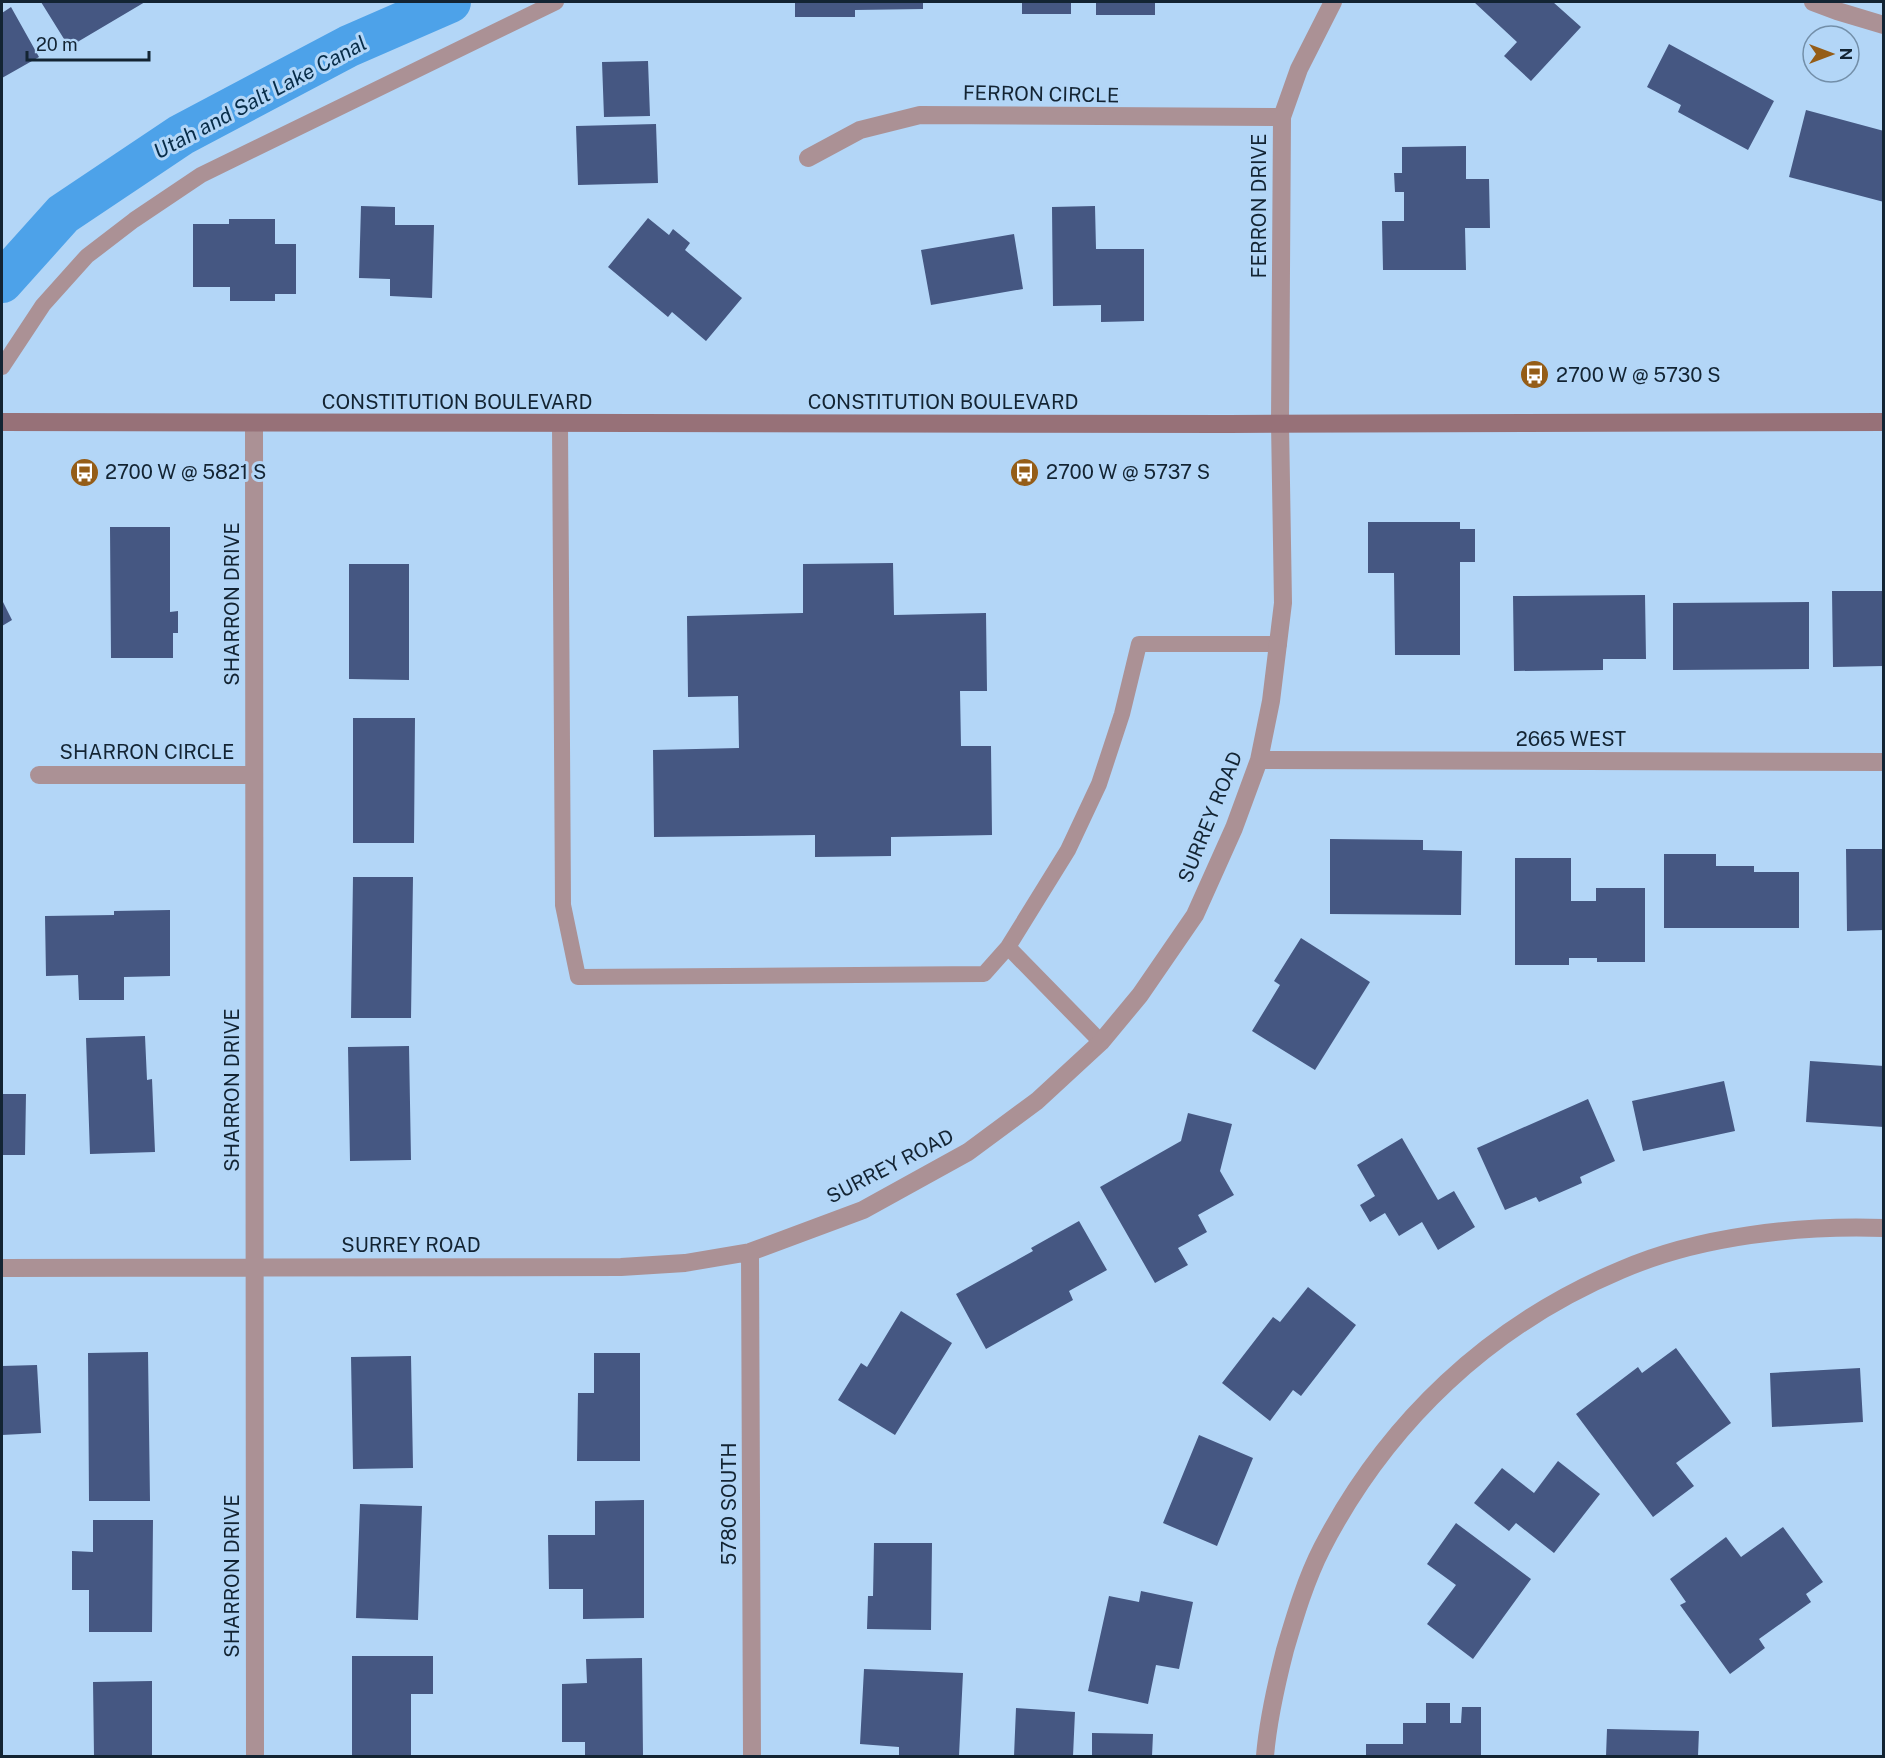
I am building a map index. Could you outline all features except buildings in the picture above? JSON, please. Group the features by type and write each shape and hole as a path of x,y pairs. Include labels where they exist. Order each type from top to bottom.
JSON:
{"main road":[{"name":"CONSTITUTION BOULEVARD","path":"2,422 1229,424 1884,422"}],"street":[{"name":"FERRON DRIVE","path":"1280,423 1282,117 1299,69 1333,2"},
{"path":"1814,2 1884,25"},
{"name":"FERRON CIRCLE","path":"808,158 860,130 920,115 1282,117"},
{"name":"SURREY ROAD","path":"2,1268 621,1267 685,1263 750,1252 863,1210 968,1152 1037,1101 1101,1042 1140,996 1195,915 1234,828 1259,760 1271,701 1279,644 1283,603 1280,423"},
{"name":"SHARRON DRIVE","path":"254,424 255,1756"},
{"name":"2665 WEST","path":"1259,760 1884,762"},
{"name":"SHARRON CIRCLE","path":"39,775 254,775"},
{"path":"1265,1756 1274,1692 1294,1619 1321,1549 1361,1480 1408,1421 1463,1366 1540,1311 1580,1288 1623,1269 1677,1251 1732,1239 1789,1231 1884,1228"},
{"name":"5780 SOUTH","path":"750,1252 752,1756"}],"lane":[{"path":"2,368 43,305 87,256 134,220 201,175 556,2"},
{"path":"560,424 563,905 578,977 984,974 1008,947 1068,850 1099,784 1122,714 1139,644 1279,644"},
{"path":"1008,947 1101,1042"}],"waterway":[{"name":"Utah and Salt Lake Canal","path":"2,282 63,214 181,135 349,46 450,2"}],"place":[{"name":"2700 W @ 5730 S","path":"1535,375"},
{"name":"2700 W @ 5821 S","path":"84,472"},
{"name":"2700 W @ 5737 S","path":"1025,472"}]}
